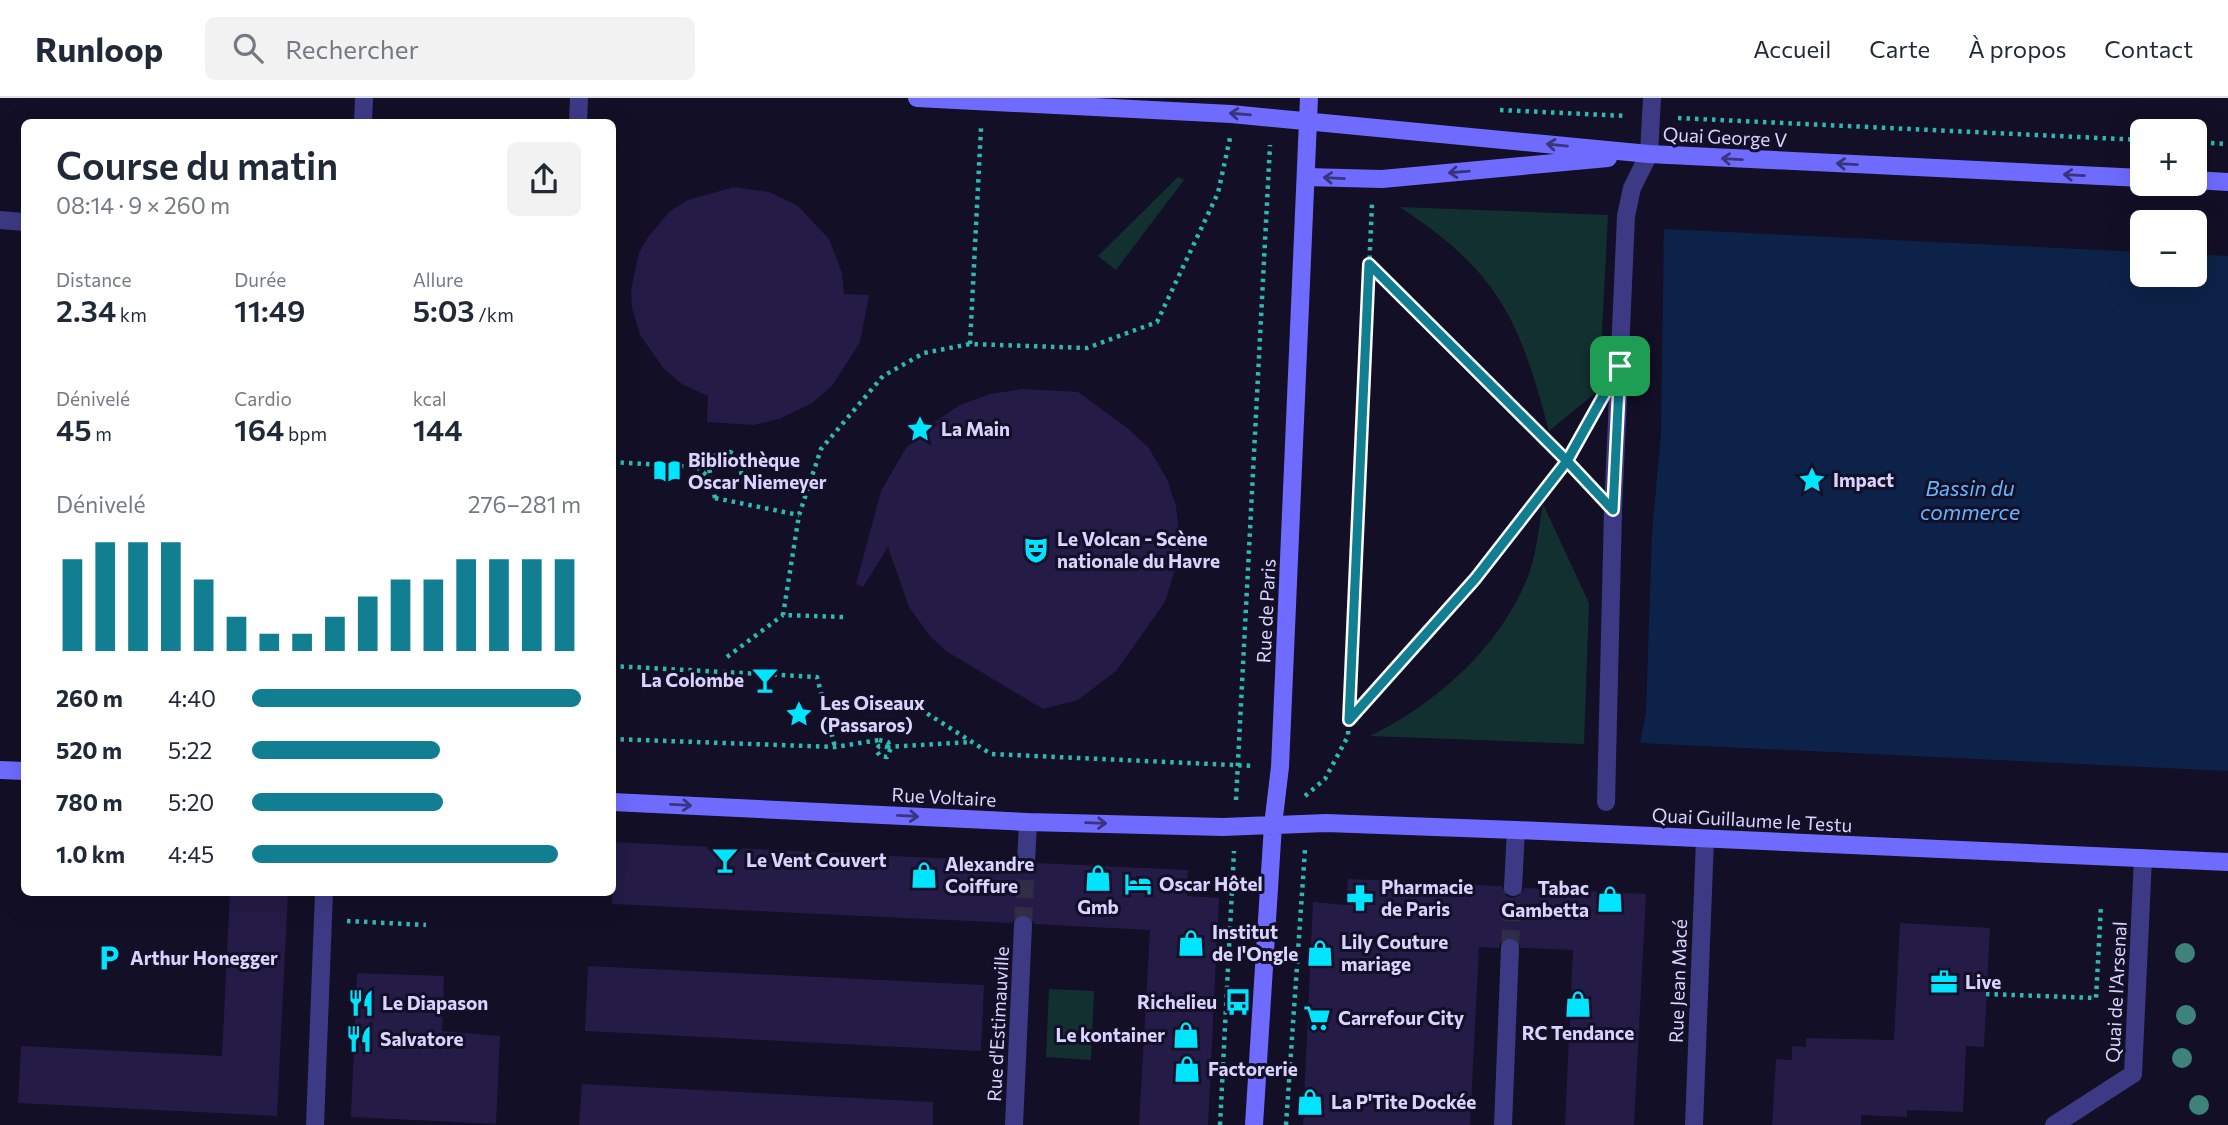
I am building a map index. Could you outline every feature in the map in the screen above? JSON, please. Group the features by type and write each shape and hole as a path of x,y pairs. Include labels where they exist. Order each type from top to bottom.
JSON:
{"main road":[{"name":"Quai George V","path":"916,98 1231,114 1649,155 2130,177"},
{"name":"Rue de Paris","path":"1254,1125 1273,825 1280,767 1309,98"},
{"path":"1306,177 1368,180 1649,155"},
{"path":"2207,181 2228,182"},
{"path":"0,771 21,771"},
{"name":"Rue Voltaire","path":"616,802 1028,822 1273,825"},
{"name":"Quai Guillaume le Testu","path":"1273,825 1516,830 2228,862"}],"street":[{"path":"363,119 365,98"},
{"path":"578,119 579,98"},
{"path":"1605,802 1613,510 1626,216 1632,188 1649,155 1652,98"},
{"path":"0,220 21,222"},
{"path":"1026,862 1028,822"},
{"path":"1513,887 1516,830"},
{"name":"Rue Jean Macé","path":"1694,1125 1705,839"},
{"name":"Quai de l'Arsenal","path":"2054,1125 2133,1074 2143,859"},
{"path":"315,1125 324,896"},
{"name":"Rue d'Estimauville","path":"1014,1125 1023,925"},
{"path":"1503,1125 1510,948"}],"path":[{"path":"1497,110 2130,139"},
{"path":"783,615 799,515 821,449 883,376 924,353 970,344 1087,348 1157,322 1218,192 1231,132"},
{"path":"1220,1125 1270,143 1257,139"},
{"path":"2207,143 2228,144"},
{"path":"970,344 980,155"},
{"path":"1325,779 1348,736 1372,201 1368,180"},
{"path":"1369,264 1613,510"},
{"path":"1349,720 1475,579 1567,461 1593,413"},
{"path":"616,461 697,467 707,476 711,480 718,485 726,489 736,486 742,477 738,455 730,452 714,456 709,468 711,480 715,498 799,515"},
{"path":"727,657 783,615 844,617"},
{"path":"616,666 817,677 835,747"},
{"path":"920,709 991,754 1280,767"},
{"path":"616,739 835,747 879,740 888,742 891,748 887,757 880,756 876,750 879,746 883,745 887,747 898,747 901,747 971,741"},
{"path":"1286,1125 1306,847 1310,824 1309,793"},
{"path":"1986,994 2096,998 2101,906"},
{"path":"323,919 426,925"}],"green space":[{"path":"1178,177 1184,180 1116,270 1098,256"},
{"path":"1400,207 1608,215 1599,390 1549,431 1527,358 1500,301 1483,277 1461,254"},
{"path":"1543,504 1589,603 1584,744 1370,736 1444,688 1467,667 1505,621 1531,568"},
{"path":"1049,989 1094,991 1091,1060 1046,1057"}],"water":[{"name":"Bassin du commerce","path":"1664,229 2130,251 2130,287 2207,287 2207,255 2228,256 2228,771 1640,743 1646,712 1652,534 1661,433"}],"building":[{"path":"734,187 769,192 798,206 829,239 842,273 844,294 869,295 860,342 832,386 812,403 779,419 753,425 707,422 708,396 682,384 664,369 640,335 632,308 631,290 639,253 648,237 670,211 688,200"},
{"name":"Le Volcan - Scène nationale du Havre","path":"1023,389 1078,392 1126,427 1148,447 1167,479 1176,506 1180,541 1178,560 1165,602 1116,671 1078,700 1043,709 946,651 930,636 909,607 888,547 863,587 856,584 881,491 906,448 930,425 960,405 990,394"},
{"path":"616,842 1015,862 1019,871 1026,873 1035,869 1037,863 1188,870 1187,896 1219,898 1208,1125 1139,1125 1150,930 1034,924 1030,916 1023,914 1017,915 1012,923 612,904 612,896 616,896"},
{"path":"1348,879 1502,886 1506,896 1513,898 1522,894 1524,888 1646,894 1634,1125 1565,1125 1573,950 1521,948 1517,939 1510,937 1501,941 1499,948 1479,947 1470,1125 1303,1125 1313,902 1346,905"},
{"path":"230,896 288,896 277,1116 18,1103 21,1046 222,1056"},
{"path":"1900,923 1990,928 1984,1047 1966,1046 1963,1112 1907,1110 1907,1117 1861,1115 1861,1125 1772,1125 1776,1059 1792,1060 1792,1046 1806,1047 1806,1038 1894,1040"},
{"path":"588,966 984,985 981,1051 585,1031"},
{"path":"357,973 444,976 442,1031 500,1036 496,1124 351,1117"},
{"path":"582,1084 933,1102 933,1125 579,1125"}],"tunnel":[{"path":"1023,925 1026,862"},
{"path":"1510,948 1513,887"}],"place":[{"name":"La Main","path":"920,429"},
{"name":"Bibliothèque Oscar Niemeyer","path":"667,471"},
{"name":"Impact","path":"1812,480"},
{"name":"Le Volcan - Scène nationale du Havre","path":"1036,550"},
{"name":"La Colombe","path":"765,680"},
{"name":"Les Oiseaux (Passaros)","path":"799,714"},
{"name":"Le Vent Couvert","path":"725,860"},
{"name":"Alexandre Coiffure","path":"924,875"},
{"name":"Gmb","path":"1098,878"},
{"name":"Oscar Hôtel","path":"1138,884"},
{"name":"Pharmacie de Paris","path":"1360,898"},
{"name":"Tabac Gambetta","path":"1610,899"},
{"name":"Institut de l'Ongle","path":"1191,943"},
{"name":"Lily Couture mariage","path":"1320,953"},
{"name":"Arthur Honegger","path":"109,958"},
{"name":"Live","path":"1944,982"},
{"name":"Richelieu","path":"1238,1002"},
{"name":"Le Diapason","path":"361,1003"},
{"name":"RC Tendance","path":"1578,1004"},
{"name":"Carrefour City","path":"1317,1018"},
{"name":"Le kontainer","path":"1186,1035"},
{"name":"Salvatore","path":"359,1039"},
{"name":"Factorerie","path":"1187,1069"},
{"name":"La P'Tite Dockée","path":"1310,1102"}],"route":[{"path":"1620,366 1567,461 1369,264 1349,720 1475,579 1567,461 1613,510 1620,366"}]}
